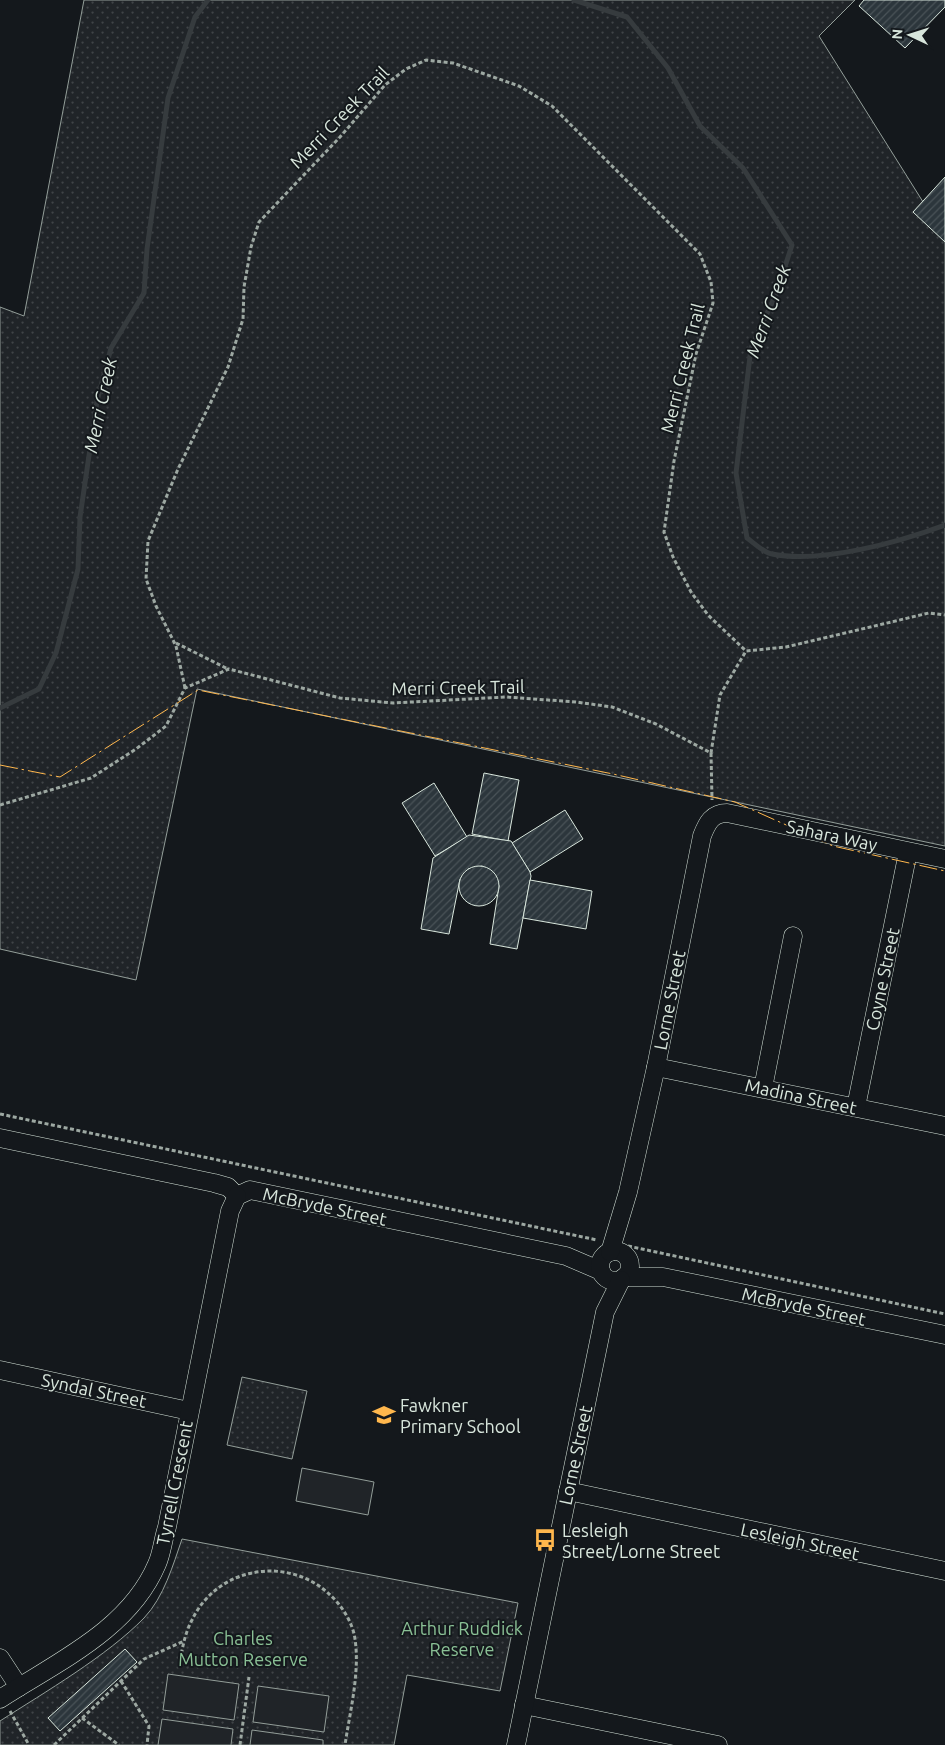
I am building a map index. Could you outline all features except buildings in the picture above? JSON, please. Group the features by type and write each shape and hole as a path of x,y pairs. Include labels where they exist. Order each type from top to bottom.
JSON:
{"street":[{"name":"Sahara Way","path":"719,813 727,812 945,859"},
{"name":"Lorne Street","path":"516,1745 702,836 706,825 712,817 719,813"},
{"name":"Coyne Street","path":"856,1107 908,852"},
{"path":"763,1088 793,936"},
{"name":"Madina Street","path":"656,1066 945,1126"},
{"name":"McBryde Street","path":"0,1138 214,1183 228,1187 237,1196 250,1190 566,1256 616,1262 663,1277 945,1334"},
{"name":"Tyrrell Crescent","path":"1,1699 89,1643 132,1606 157,1564 230,1211 237,1196"},
{"name":"Syndal Street","path":"0,1370 189,1411"},
{"name":"Lesleigh Street","path":"568,1491 945,1571"},
{"path":"0,1658 19,1687"},
{"path":"524,1704 718,1745"}],"path":[{"name":"Merri Creek Trail","path":"185,688 175,643 156,606 146,579 148,541 178,469 228,367 242,319 249,255 258,222 340,137 385,85 406,69 426,60 453,63 519,86 552,106 700,254 711,282 713,303 696,354 674,460 664,532 673,557 691,592 708,615 746,651"},
{"path":"719,813 713,803 711,753 720,695 746,651 786,647 929,613 945,614"},
{"name":"Merri Creek Trail","path":"175,643 229,669 340,698 384,703 506,696 612,707 656,724 711,753"},
{"path":"0,805 91,778 129,754 166,726 185,688 229,669"},
{"path":"0,1114 616,1262 945,1314"},
{"path":"180,1660 192,1619 207,1599 223,1585 246,1573 267,1570 292,1572 318,1583 335,1599 348,1618 355,1638 356,1664 345,1745"},
{"path":"54,1745 144,1659 184,1641"},
{"path":"240,1745 249,1677"},
{"path":"120,1681 149,1726 147,1745"},
{"path":"1,1699 29,1745"},
{"path":"82,1718 119,1745"}],"green space":[{"path":"84,0 855,0 819,36 945,237 945,846 197,689 136,980 0,949 0,307 24,316"},
{"path":"242,1377 307,1391 292,1459 227,1445"},
{"path":"302,1468 374,1482 368,1515 296,1501"},
{"name":"Charles Mutton Reserve","path":"182,1539 518,1603 500,1691 407,1675 394,1745 0,1745 0,1721 94,1660 144,1618 162,1591"},
{"path":"168,1674 239,1684 234,1720 163,1710"},
{"path":"258,1686 329,1696 324,1732 253,1722"},
{"path":"162,1719 233,1729 231,1745 158,1745"},
{"path":"252,1730 323,1740 323,1745 250,1745"}],"waterway":[{"name":"Merri Creek","path":"0,708 39,689 56,653 78,569 80,517 97,401 111,348 144,293 147,249 168,98 195,17 208,0"},
{"name":"Merri Creek","path":"574,0 627,17 668,68 700,126 743,168 792,245 776,294 751,348 736,473 747,538 769,553 813,556 860,550 945,525"}],"power":[{"path":"0,765 60,777 198,690 613,774 735,802 833,846 945,871"}],"place":[{"name":"Fawkner Primary School","path":"384,1415"},
{"name":"Lesleigh Street/Lorne Street","path":"545,1540"}],"park label":[{"name":"Arthur Ruddick Reserve","path":"462,1638"}]}
